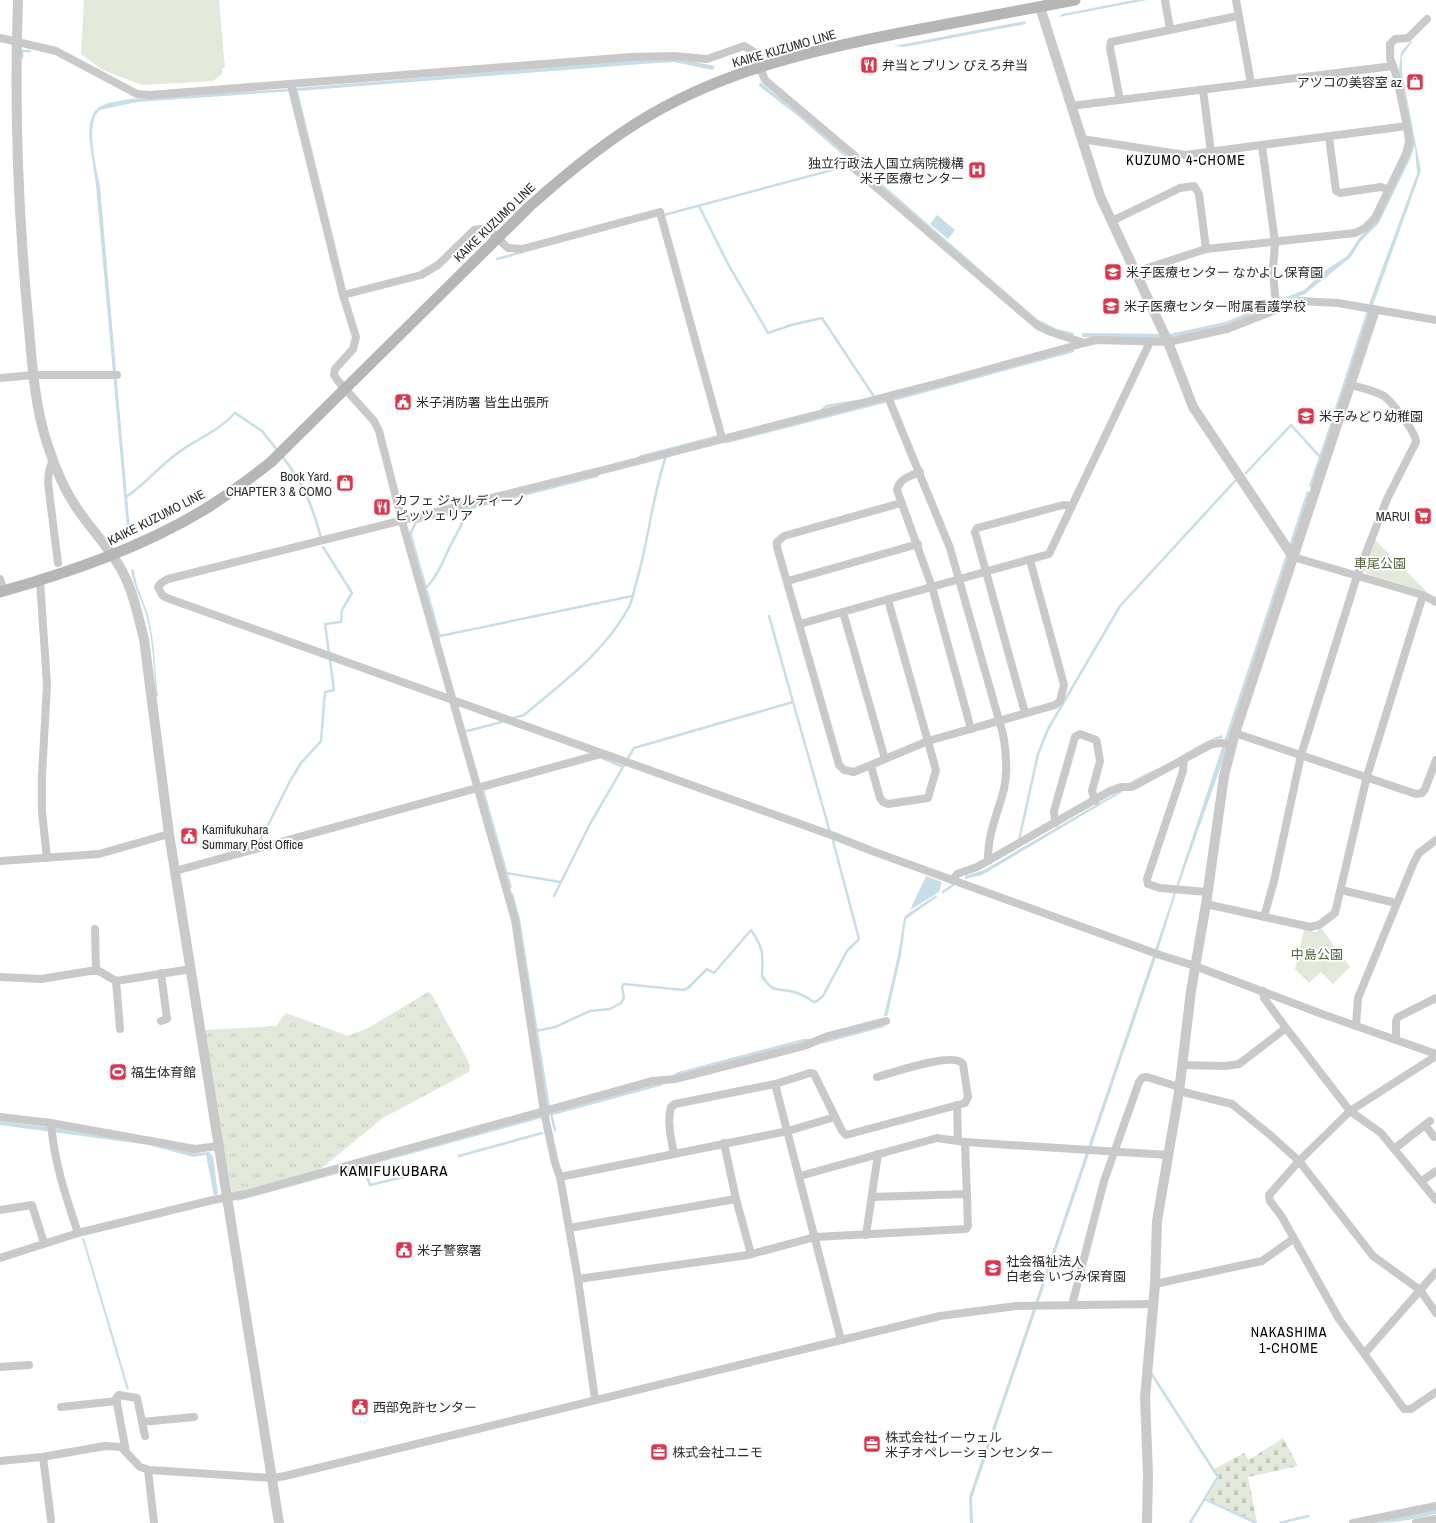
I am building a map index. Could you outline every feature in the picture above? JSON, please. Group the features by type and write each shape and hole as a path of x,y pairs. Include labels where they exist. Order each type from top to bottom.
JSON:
{"main road":[{"name":"KAIKE KUZUMO LINE","path":"2,592 112,556 180,523 246,482 271,462 550,187 601,146 651,114 702,89 760,66 820,49 1075,0"}],"street":[{"path":"18,0 15,129 20,236 34,375 40,415 59,475 77,509 122,570 130,591 144,639 175,871 226,1198 246,1306 279,1523"},
{"path":"1165,0 1170,29"},
{"path":"1236,0 1251,83"},
{"path":"1040,7 1100,196 1168,342 1193,406 1293,557 1423,595 1436,602"},
{"path":"1120,100 1110,48 1111,42 1238,16"},
{"path":"1136,272 1206,249 1360,231 1375,218 1387,189 1406,154 1409,142 1407,126 1390,58 1390,42 1395,39 1408,38 1426,19"},
{"path":"0,38 56,51 137,94 292,89 631,57 674,56 707,59 744,46 754,52 765,80 855,156 849,164 1031,320 1051,332 1084,342"},
{"path":"1071,106 1393,66"},
{"path":"292,89 356,343 353,349 334,372 338,381 374,421 379,431 402,521 515,920 547,1113 578,1279 595,1399"},
{"path":"1203,90 1211,152"},
{"path":"1082,139 1185,155 1407,126"},
{"path":"1329,137 1336,191 1340,193 1381,187 1387,189"},
{"path":"1262,146 1274,242 1273,270 1278,309"},
{"path":"1112,221 1180,188 1194,186 1200,194 1206,249"},
{"path":"343,295 421,275 438,265 474,230 487,228 508,248 522,249 660,212 722,438"},
{"path":"1436,320 1338,303 1300,301 1227,329 1168,342 1096,340 1084,342 888,396 402,521 168,579 161,583 158,590 167,598 1160,955 1195,966 1436,1055"},
{"path":"1148,1523 1145,1398 1152,1304 1155,1284 1157,1221 1179,1089 1195,966 1206,904 1224,776 1226,743 1235,733 1351,385 1370,309"},
{"path":"800,624 1049,554 1150,342"},
{"path":"0,378 34,375 113,376"},
{"path":"1264,917 1274,881 1301,755 1357,576 1387,499 1415,445 1416,439 1412,430 1386,398 1351,385"},
{"path":"888,396 939,518 959,580 999,720 1005,748 1006,771 1004,787 987,844 988,861"},
{"path":"53,459 49,471 48,483 58,563"},
{"path":"920,472 902,480 897,490 918,544 932,587 972,729"},
{"path":"901,503 780,538 777,547 839,764 844,770 854,772 928,741 1054,705 1060,701 1064,690 1030,560"},
{"path":"1025,713 975,532 977,528 1063,504 1072,506"},
{"path":"788,582 918,544"},
{"path":"0,579 2,592"},
{"path":"40,580 47,684 42,776 42,812 47,858"},
{"path":"1206,904 1264,917 1316,926 1335,913 1367,776 1423,595"},
{"path":"871,766 880,798 883,802 888,804 928,798 936,770 888,600"},
{"path":"843,612 885,759"},
{"path":"1235,733 1367,776 1416,794 1420,794 1425,789 1436,760"},
{"path":"1055,823 1054,811 1075,737 1080,734 1096,740 1097,742 1100,761 1092,791 1095,800"},
{"path":"953,880 957,874 988,861 1095,800 1184,759 1212,744 1226,743"},
{"path":"175,871 601,754"},
{"path":"1184,759 1183,771 1147,877 1148,884 1160,888 1207,892"},
{"path":"0,861 99,854 170,834"},
{"path":"1356,1026 1358,998 1416,856 1436,840"},
{"path":"1341,890 1396,903"},
{"path":"95,929 96,971"},
{"path":"0,977 41,979 99,971 116,981 191,968"},
{"path":"161,973 167,1019 161,1021"},
{"path":"116,981 120,1029"},
{"path":"1263,991 1264,998 1350,1111 1381,1133 1422,1181 1436,1200"},
{"path":"1396,1040 1396,1021 1398,1017 1436,998"},
{"path":"0,1258 78,1233 254,1192 547,1113 660,1080 676,1079 808,1044 820,1038 886,1021"},
{"path":"1182,1066 1225,1066 1239,1064 1286,1028"},
{"path":"1436,1055 1350,1111 1299,1161 1269,1195 1270,1201 1282,1217 1339,1319 1405,1410 1411,1409 1436,1392"},
{"path":"674,1154 670,1131 671,1106 775,1084 810,1073 814,1074 835,1117 846,1135 957,1105 966,1102 968,1095 963,1064 961,1061 939,1060 877,1077"},
{"path":"1072,1305 1104,1181 1142,1078 1147,1077 1179,1089 1232,1104 1299,1161 1373,1256 1420,1290 1436,1313"},
{"path":"775,1084 800,1176 841,1340"},
{"path":"578,1279 751,1254 815,1237 966,1229 968,1226 967,1194 957,1105"},
{"path":"0,1117 51,1123 195,1149 219,1146"},
{"path":"560,1177 788,1131 835,1117"},
{"path":"51,1123 58,1173 78,1233"},
{"path":"1394,1148 1427,1123 1434,1137"},
{"path":"800,1176 938,1138 962,1141 1168,1155"},
{"path":"724,1143 736,1199 751,1254"},
{"path":"866,1235 878,1154"},
{"path":"1422,1181 1436,1171"},
{"path":"872,1197 967,1194"},
{"path":"569,1228 736,1199"},
{"path":"0,1210 32,1205 44,1243"},
{"path":"1155,1284 1262,1261 1293,1239"},
{"path":"1365,1353 1436,1272"},
{"path":"0,1461 43,1457 105,1446 122,1446 140,1467 148,1470 273,1478 940,1316 1016,1306 1152,1304"},
{"path":"0,1367 29,1365"},
{"path":"126,1452 116,1398 122,1394 137,1398 145,1436"},
{"path":"61,1408 117,1401"},
{"path":"142,1422 194,1417"},
{"path":"43,1457 51,1520"},
{"path":"148,1470 154,1523"},
{"path":"1353,1523 1436,1506"},
{"path":"1416,1523 1436,1519"}],"green space":[{"path":"84,0 219,0 225,68 222,68 222,74 213,81 142,85 103,70 81,54"},
{"name":"車尾公園","path":"1375,540 1427,592 1367,574 1363,568"},
{"name":"中島公園","path":"1321,928 1350,967 1333,984 1321,972 1309,983 1295,969 1304,929 1316,932"},
{"path":"428,992 431,993 467,1059 470,1066 469,1072 383,1118 318,1171 234,1193 231,1190 205,1030 276,1026 286,1013 348,1036 368,1028"},
{"path":"1283,1438 1298,1466 1248,1477 1257,1523 1207,1498 1219,1478 1214,1469 1244,1453 1249,1460"}],"water":[{"path":"1134,0 1147,0 1059,17 1062,14"},
{"path":"1025,21 1026,24 904,47 894,46"},
{"path":"1411,41 1412,42 1402,56 1402,72 1421,171 1373,305 1312,487 1309,486 1330,424 1334,417 1335,408 1369,304 1417,174 1415,146 1379,223 1360,242 1351,257 1305,294 1225,326 1178,336 1159,339 1082,337 1082,333 1169,334 1225,322 1304,290 1326,270 1347,256 1360,237 1378,219 1411,129 1399,69 1401,52"},
{"path":"675,58 715,66 713,70 674,62 298,91 346,289 295,91 137,102 100,110 95,116 92,135 94,158 100,187 130,530 127,528 96,185 89,137 90,122 94,112 99,107 108,103 130,99 285,89 634,60"},
{"path":"760,82 827,136 1037,319 1057,329 1074,333 1073,336 1038,324 798,116 759,86"},
{"path":"937,215 955,230 948,239 930,224"},
{"path":"1307,491 1310,492 1222,763 1176,893 1155,960 972,1498 973,1523 970,1523 969,1497 1153,956"},
{"path":"409,531 411,531 441,637 439,638"},
{"path":"134,569 136,582 151,629 158,696 156,697 150,634 146,614 132,576 131,570"},
{"path":"1222,735 1223,738 1212,740 1172,761 1201,744"},
{"path":"1165,765 1131,783 1122,792 982,875 965,879 965,876 984,870 1121,790 1137,778"},
{"path":"484,789 512,888 510,888 482,790"},
{"path":"926,876 942,882 939,892 910,910"},
{"path":"513,893 520,919 551,1113 659,1082 678,1072 803,1039 824,1039 885,1025 884,1027 825,1043 804,1042 679,1076 660,1086 237,1201 236,1198 541,1114 511,894"},
{"path":"936,895 937,897 906,919 901,955 888,1013 887,1016 884,1016 898,955 904,918 906,915"},
{"path":"0,1121 72,1130 197,1153 209,1152 213,1156 218,1194 214,1196 206,1155 193,1157 149,1145 0,1125"},
{"path":"82,1238 84,1238 129,1389 127,1390"},
{"path":"1436,1509 1436,1514 1420,1518 1395,1522 1370,1523"}],"waterway":[{"path":"22,58 22,51 30,51"},
{"path":"664,215 847,166"},
{"path":"699,206 728,264 768,333 791,325 822,318 873,395"},
{"path":"497,259 523,252"},
{"path":"726,442 915,394 1073,351"},
{"path":"822,410 827,406 857,401"},
{"path":"126,497 175,455 190,444 221,426 235,413 262,431 278,451"},
{"path":"1246,473 1291,425 1320,457"},
{"path":"639,457 719,436"},
{"path":"281,455 295,474 306,494 321,538"},
{"path":"513,718 524,715 582,666 608,638 629,607 641,565 657,487 666,456"},
{"path":"411,533 416,522 597,476"},
{"path":"1019,840 1038,754 1048,729 1120,606 1235,481"},
{"path":"426,588 433,580 440,567 460,528 466,510"},
{"path":"258,845 290,781 301,763 321,741 325,692 334,690 325,624 341,622 342,610 352,593 323,547"},
{"path":"439,634 440,636 632,596"},
{"path":"554,896 590,824 634,748 793,702 769,616"},
{"path":"793,702 830,832"},
{"path":"467,731 502,722"},
{"path":"600,757 623,767"},
{"path":"536,1031 555,1027 590,1011 610,1009 621,1003 624,998 622,987 624,984 683,990 688,988 707,969 714,973 751,930 762,952 762,976 766,982 773,988 797,993 814,1002 817,1001 823,996 847,951 859,939 832,837"},
{"path":"506,873 560,882"},
{"path":"943,892 953,885"},
{"path":"551,1114 555,1130"},
{"path":"459,1156 542,1133"},
{"path":"363,1165 370,1185 411,1175 410,1169"},
{"path":"1151,1373 1218,1477 1190,1523"},
{"path":"1205,1499 1256,1523"},
{"path":"1280,1523 1308,1516"}],"place":[{"name":"弁当とプリン ぴえろ弁当","path":"869,65"},
{"name":"アツコの美容室 az","path":"1415,82"},
{"name":"独立行政法人国立病院機構 米子医療センター","path":"977,170"},
{"name":"米子医療センター なかよし保育園","path":"1113,272"},
{"name":"米子医療センター附属看護学校","path":"1111,306"},
{"name":"米子消防署 皆生出張所","path":"403,402"},
{"name":"米子みどり幼稚園","path":"1306,416"},
{"name":"Book Yard. CHAPTER 3 & COMO","path":"345,483"},
{"name":"カフェ ジャルディーノ ピッツェリア","path":"382,507"},
{"name":"MARUI","path":"1423,516"},
{"name":"Kamifukuhara Summary Post Office","path":"189,836"},
{"name":"福生体育館","path":"118,1072"},
{"name":"米子警察署","path":"404,1250"},
{"name":"社会福祉法人 白老会 いづみ保育園","path":"993,1268"},
{"name":"西部免許センター","path":"360,1407"},
{"name":"株式会社イーウェル 米子オペレーションセンター","path":"872,1444"},
{"name":"株式会社ユニモ","path":"659,1452"}],"district":[{"name":"KUZUMO 4-CHOME","path":"1186,160"},
{"name":"KAMIFUKUBARA","path":"394,1171"},
{"name":"NAKASHIMA 1-CHOME","path":"1289,1340"}]}
